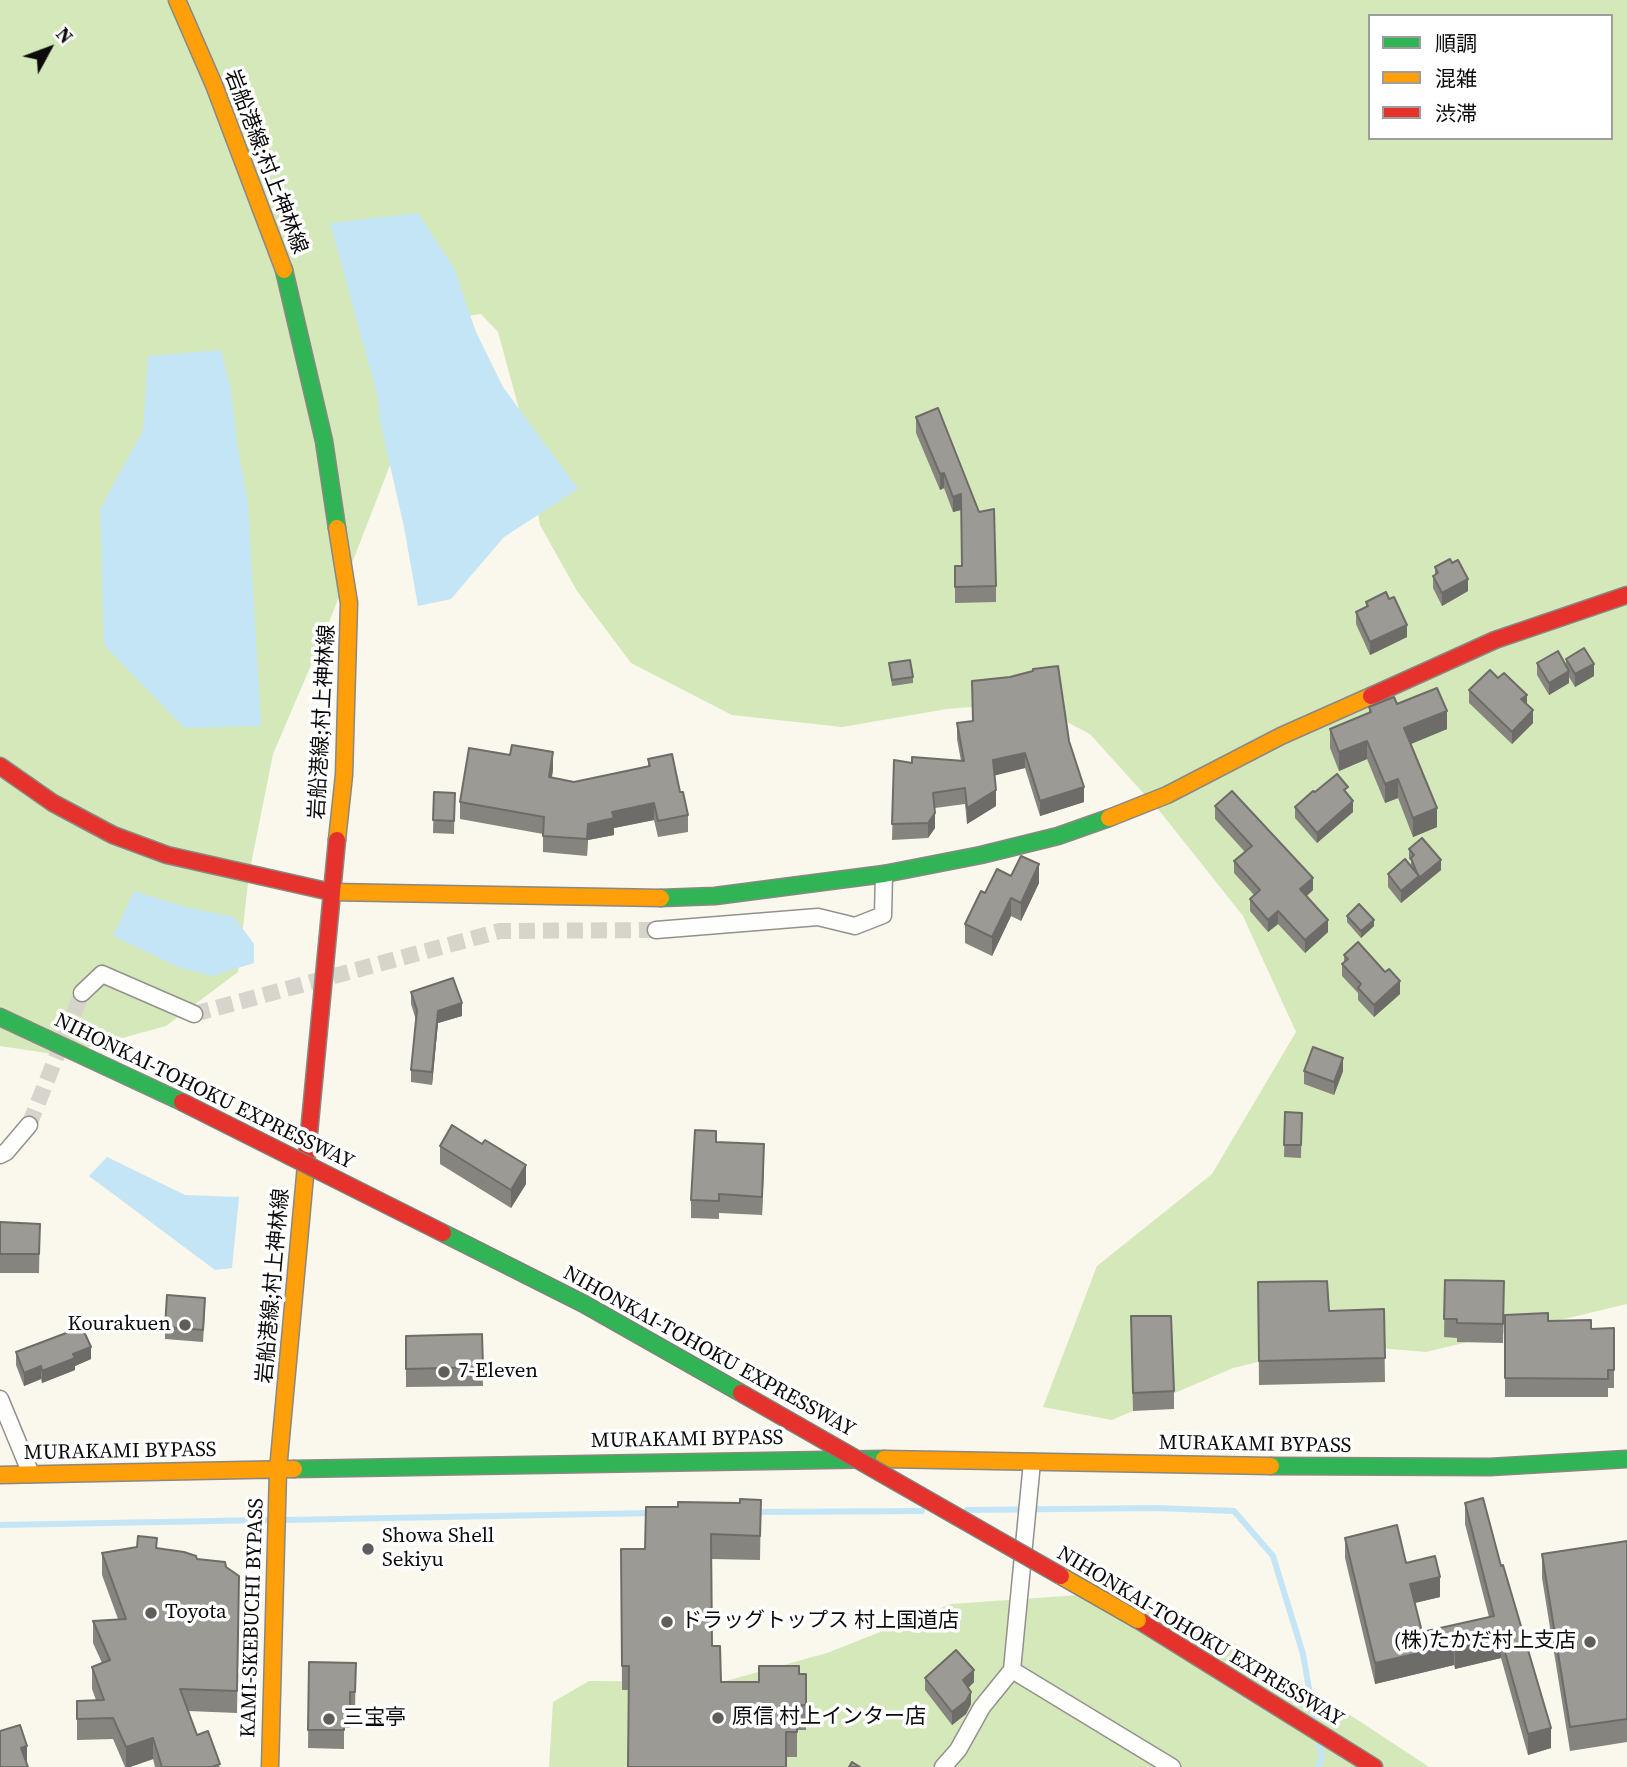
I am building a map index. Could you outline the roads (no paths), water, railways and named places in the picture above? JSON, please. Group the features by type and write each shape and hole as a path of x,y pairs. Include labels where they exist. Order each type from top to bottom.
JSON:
{"main road":[{"name":"岩船港線;村上神林線","path":"177,0 214,85 283,264 324,441 349,603 344,775 278,1470"},
{"path":"224,885 331,892 635,900 715,896 884,874 981,855 1058,836 1105,820 1167,795 1281,736 1495,640 1627,595"},
{"path":"0,766 53,803 113,835 167,855 331,892"},
{"name":"NIHONKAI-TOHOKU EXPRESSWAY","path":"0,1017 183,1102 584,1304 1138,1620 1374,1767"},
{"name":"MURAKAMI BYPASS","path":"0,1475 858,1458 1373,1468 1490,1466 1627,1459"},
{"name":"KAMI-SKEBUCHI BYPASS","path":"270,1767 278,1470"}],"street":[{"path":"656,930 818,917 855,926 883,915 884,874"},
{"path":"82,993 102,974 194,1014"},
{"path":"0,1155 6,1152 29,1125"},
{"path":"0,1399 31,1474"},
{"path":"943,1767 958,1750 982,1707 1012,1670 1032,1462"},
{"path":"1012,1670 1172,1767"}],"water":[{"path":"418,213 454,268 476,332 503,387 578,489 504,537 451,599 418,606 404,527 380,421 377,394 330,223"},
{"path":"221,350 231,390 248,503 261,726 184,728 104,645 100,509 143,431 148,356"},
{"path":"134,891 189,908 234,917 254,944 254,963 212,976 180,968 113,936"},
{"path":"107,1157 185,1195 239,1197 232,1268 215,1270 89,1176"}],"waterway":[{"path":"967,1510 1156,1508 1234,1511 1273,1556 1303,1654 1314,1718"},
{"path":"754,1512 922,1511"},
{"path":"285,1520 652,1513"},
{"path":"0,1525 267,1520"},
{"path":"1318,1767 1322,1758 1319,1745"}],"tunnel":[{"path":"194,1014 500,931 656,930"},
{"path":"29,1125 82,993"}],"place":[{"name":"Kourakuen","path":"185,1325"},
{"name":"7-Eleven","path":"444,1372"},
{"name":"Showa Shell Sekiyu","path":"368,1549"},
{"name":"Toyota","path":"151,1613"},
{"name":"ドラッグトップス 村上国道店","path":"667,1622"},
{"name":"(株)たかだ村上支店","path":"1590,1642"},
{"name":"原信 村上インター店","path":"718,1718"},
{"name":"三宝亭","path":"329,1719"}]}
